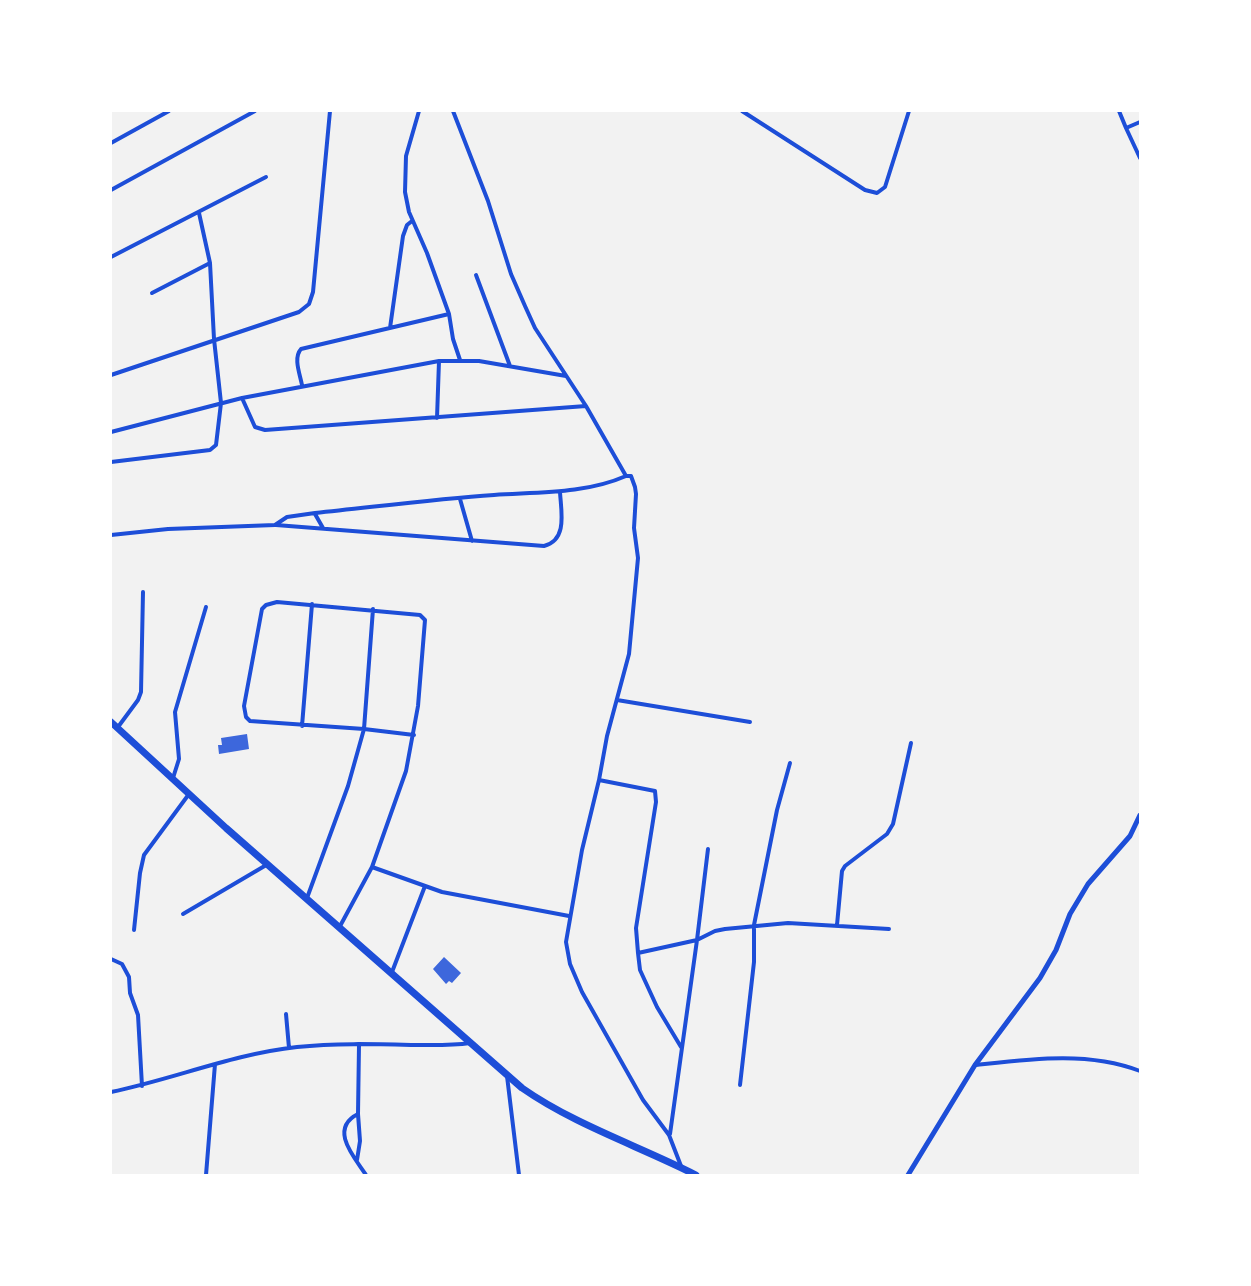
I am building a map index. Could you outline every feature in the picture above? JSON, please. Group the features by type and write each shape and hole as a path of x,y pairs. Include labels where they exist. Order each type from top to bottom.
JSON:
{"main road":[{"path":"111,722 507,1076 543,1101 625,1143 696,1175"}],"street":[{"path":"111,143 169,111"},
{"path":"111,190 255,111"},
{"path":"111,375 299,312 309,304 313,292 330,111"},
{"path":"419,111 406,156 405,192 412,221 427,253 449,314 453,339 460,360"},
{"path":"453,111 488,201 511,274 535,328 586,406 626,476"},
{"path":"742,111 865,190 877,194 885,187 909,111"},
{"path":"1119,111 1140,158"},
{"path":"1126,128 1140,122"},
{"path":"111,257 266,177"},
{"path":"111,462 210,450 216,445 221,403 214,339 210,263 199,213"},
{"path":"390,328 403,236 407,225 412,221"},
{"path":"152,293 210,263"},
{"path":"476,275 510,366"},
{"path":"302,386 297,357 301,349 449,314"},
{"path":"111,432 242,398 440,361 460,360 566,376"},
{"path":"437,418 440,361"},
{"path":"242,398 255,427 265,430 586,406"},
{"path":"275,525 287,517 315,513 494,495 560,492 631,476 635,487 634,528 638,558 629,654 607,736 569,916 566,942 575,977 643,1100 669,1135 681,1167"},
{"path":"111,535 168,529 293,525 526,546 550,544 555,541 561,530 560,492"},
{"path":"460,499 472,541"},
{"path":"315,513 323,529"},
{"path":"118,728 141,692 142,592"},
{"path":"339,928 372,867 404,776 414,735 425,620 420,615 312,604 271,603 262,609 244,706 246,717 250,721 414,735"},
{"path":"302,726 312,604"},
{"path":"173,779 179,759 175,712 206,607"},
{"path":"307,898 348,786 364,729 373,609"},
{"path":"617,700 750,722"},
{"path":"837,925 842,871 845,866 890,830 898,806 911,743"},
{"path":"740,1085 754,962 754,925 777,810 790,763"},
{"path":"599,780 655,791 636,928 638,953 640,970 681,1048"},
{"path":"134,930 144,855 189,794"},
{"path":"908,1175 975,1065 1041,978 1056,951 1075,905 1092,879 1130,837 1140,815"},
{"path":"669,1135 708,849"},
{"path":"183,914 268,864"},
{"path":"372,867 461,897 569,916"},
{"path":"392,974 425,886"},
{"path":"638,953 697,940 716,931 754,925 788,923 889,929"},
{"path":"111,959 122,964 129,977 130,993 138,1015 142,1086"},
{"path":"286,1014 289,1048"},
{"path":"111,1092 142,1086 243,1056 289,1048 327,1045 436,1046 470,1043"},
{"path":"357,1160 360,1141 359,1045"},
{"path":"975,1065 1034,1059 1078,1058 1114,1063 1140,1071"},
{"path":"206,1175 215,1064"},
{"path":"507,1076 519,1175"},
{"path":"358,1114 352,1117 344,1134 346,1145 366,1175"}],"building":[{"path":"247,734 249,749 219,754 218,745 222,745 221,738"},
{"path":"444,957 461,973 452,983 449,981 446,984 433,969"}]}
